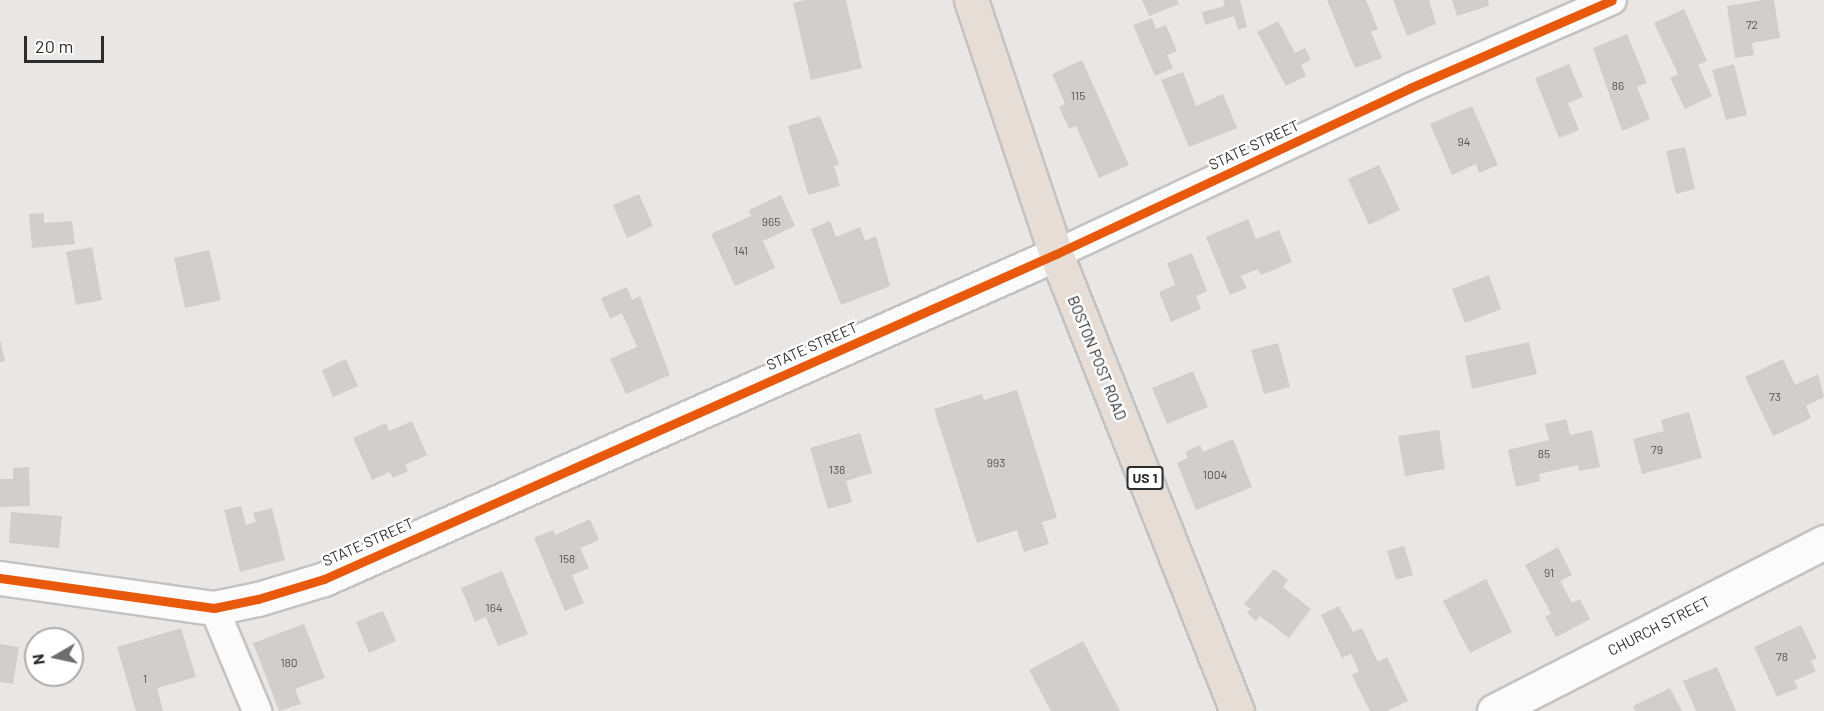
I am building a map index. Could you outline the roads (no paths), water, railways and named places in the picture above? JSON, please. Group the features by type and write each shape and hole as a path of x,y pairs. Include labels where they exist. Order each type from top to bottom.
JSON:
{"main road":[{"name":"BOSTON POST ROAD","path":"971,0 1056,254 1237,711"}],"street":[{"name":"STATE STREET","path":"0,578 214,608 258,599 324,579 1056,254 1410,88 1612,0"},
{"name":"CHURCH STREET","path":"1494,711 1824,542"},
{"path":"214,608 257,711"}]}
